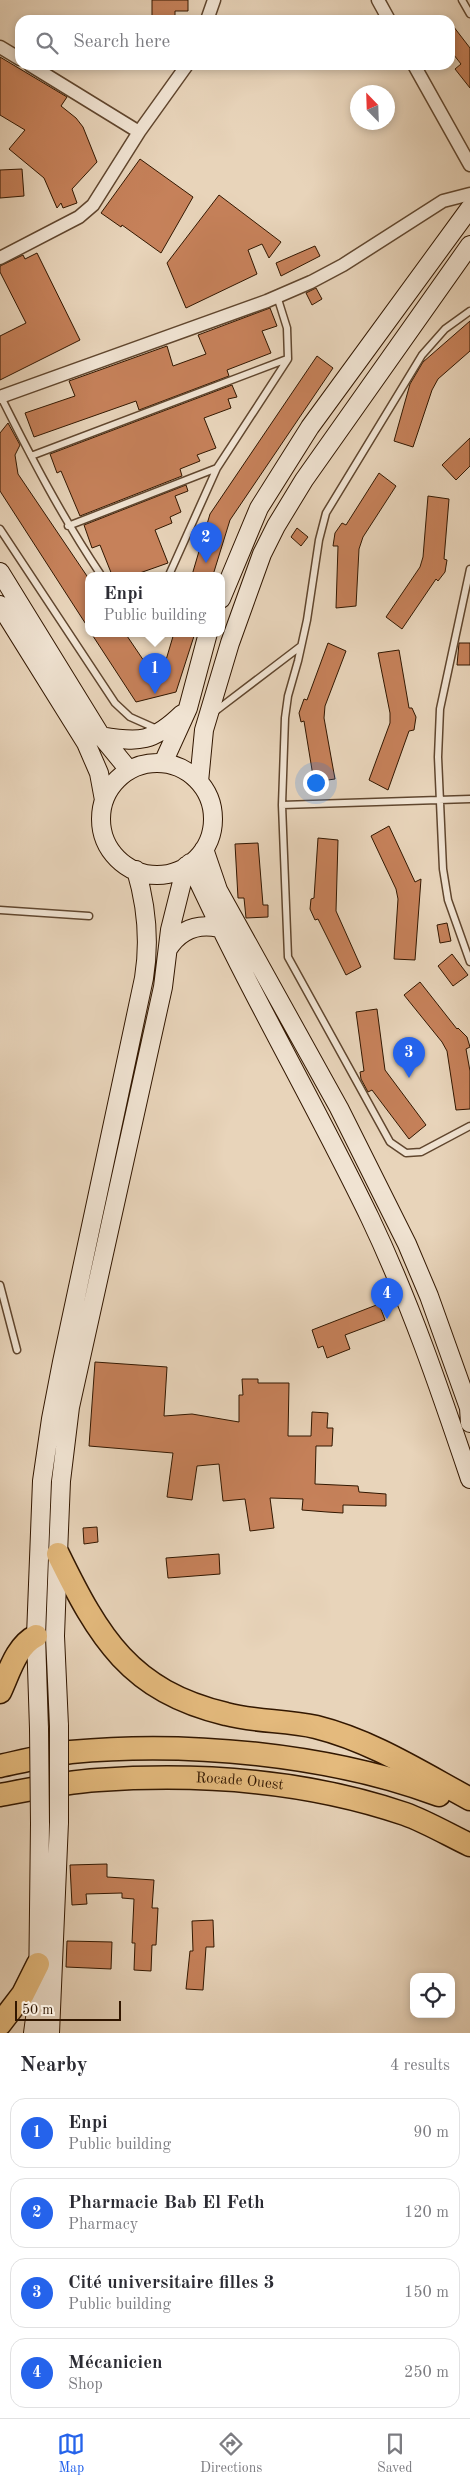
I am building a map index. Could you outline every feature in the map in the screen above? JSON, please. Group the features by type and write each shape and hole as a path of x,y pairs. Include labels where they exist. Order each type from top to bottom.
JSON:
{"highway":[{"path":"58,1554 83,1605 108,1642 137,1674 171,1696 226,1714 316,1727 372,1745 470,1799"},
{"path":"0,1692 20,1650 27,1641 46,1636"},
{"name":"Rocade Ouest","path":"0,1766 70,1752 133,1749 206,1750 342,1768 408,1783 470,1807"},
{"name":"Rocade Ouest","path":"0,1795 67,1783 138,1779 192,1779 315,1790 406,1815 470,1845"},
{"path":"0,2024 23,1994 38,1964"}],"main road":[{"path":"225,589 259,508 310,427 470,208"},
{"path":"200,782 204,730 208,716 230,643 262,554 276,526 304,480 470,245"},
{"path":"0,572 101,736 129,770"},
{"path":"0,605 86,743 99,774 104,800"},
{"path":"163,763 188,708 207,637"},
{"path":"101,736 130,741 144,740 163,731 188,708"},
{"path":"163,763 183,769 200,782 209,797 213,815 212,827 204,850 188,865 167,874 146,873 136,870 116,857 104,836 101,812 110,788 129,770 145,764 163,763"},
{"path":"204,850 223,898 339,1108 408,1244 430,1296 469,1408 470,1423"},
{"path":"188,865 348,1175 385,1252 424,1345 470,1477"},
{"path":"33,2033 38,1996 39,1729 46,1636 58,1554 61,1481 70,1407 163,986 172,916 188,865"},
{"path":"50,2033 59,1822 59,1726 46,1636 42,1480 50,1419 138,1014 146,964 148,946 145,908 136,870"},
{"path":"168,949 181,933 190,929 210,926 220,928"}],"street":[{"path":"209,15 214,0"},
{"path":"378,0 386,15"},
{"path":"0,47 15,56"},
{"path":"38,70 139,132"},
{"path":"0,258 79,217 94,206 139,132 183,70"},
{"path":"417,70 470,165"},
{"path":"0,398 277,296 343,265 443,201 470,194"}],"lane":[{"path":"462,0 470,14"},
{"path":"170,572 217,468 288,359 287,328 277,296"},
{"path":"470,311 445,329 422,355 326,513 301,646 286,711 282,805 288,957 390,1142 406,1153 421,1152 470,1126"},
{"path":"31,456 288,359"},
{"path":"0,398 68,526 99,572"},
{"path":"68,526 217,468"},
{"path":"0,529 115,703 138,722 163,731"},
{"path":"470,569 440,710 440,800 443,868 448,900 470,962"},
{"path":"208,716 301,646"},
{"path":"282,805 470,800"},
{"path":"0,910 89,916"},
{"path":"0,1285 17,1350"}],"building":[{"path":"152,0 188,0 188,11 175,11 175,15 152,15"},
{"path":"455,28 470,48 470,88 455,69 461,64 455,56"},
{"path":"0,57 15,66 15,70 22,70 67,97 61,106 76,118 83,127 97,162 72,189 77,203 63,208 61,203 57,208 44,178 9,149 25,130 0,115"},
{"path":"140,159 193,197 161,253 122,225 121,227 101,213"},
{"path":"22,169 24,196 0,198 0,170"},
{"path":"219,195 281,242 269,258 262,244 248,250 257,274 186,308 167,263"},
{"path":"315,246 320,256 281,276 276,263"},
{"path":"37,253 80,340 0,380 0,336 26,323 0,272 0,266 23,255 25,259"},
{"path":"316,288 322,299 312,305 306,293"},
{"path":"270,308 277,326 262,331 271,353 227,370 229,376 139,410 136,401 34,437 25,413 75,396 69,381 167,346 173,366 206,354 198,335"},
{"path":"470,321 470,351 438,379 432,390 413,447 394,441 410,384 423,362"},
{"path":"317,356 333,368 230,520 214,572 193,572 210,514"},
{"path":"232,385 237,397 228,399 231,408 204,418 216,448 197,455 200,461 180,469 182,476 80,516 61,471 57,473 50,454"},
{"path":"8,423 20,445 15,455 18,474 85,573 85,623 0,491 0,433"},
{"path":"470,438 470,466 456,480 442,465"},
{"path":"379,473 396,486 363,537 359,549 356,606 336,608 338,546 333,546 335,533 342,523 346,525"},
{"path":"186,485 188,491 175,496 181,512 170,517 172,523 155,530 168,563 142,572 111,572 100,545 92,548 84,525"},
{"path":"428,496 449,499 444,559 447,560 445,572 438,581 436,579 402,629 386,617 420,567 423,557"},
{"path":"297,528 308,537 301,546 291,537"},
{"path":"94,637 128,637 146,664 166,660 173,637 194,637 176,692 136,702"},
{"path":"328,643 346,651 325,706 324,718 335,779 314,782 304,721 301,722 299,713 304,699 307,700"},
{"path":"459,643 470,643 470,665 457,665"},
{"path":"399,650 409,708 412,708 416,717 414,730 409,731 388,790 369,780 390,723 390,713 378,653"},
{"path":"389,826 415,882 421,879 415,960 394,959 398,899 396,889 371,836"},
{"path":"318,838 338,840 336,911 361,967 346,975 318,919 315,920 310,909 311,899 314,898"},
{"path":"258,843 263,905 268,905 268,917 246,918 244,898 238,898 235,844"},
{"path":"447,923 451,941 440,943 437,925"},
{"path":"452,954 468,975 453,986 438,966"},
{"path":"420,982 457,1029 467,1037 470,1047 466,1049 470,1071 470,1109 456,1110 447,1051 442,1042 404,995"},
{"path":"377,1009 385,1070 426,1125 409,1139 372,1090 368,1092 361,1079 360,1072 364,1071 356,1012"},
{"path":"379,1304 385,1320 345,1335 350,1349 327,1358 323,1346 318,1348 312,1330"},
{"path":"95,1362 167,1367 164,1416 192,1414 239,1422 239,1395 243,1395 242,1379 258,1379 258,1383 289,1383 288,1436 311,1436 312,1412 328,1413 327,1428 333,1428 332,1446 316,1446 315,1484 358,1486 359,1492 386,1494 386,1506 343,1505 343,1513 327,1512 302,1510 303,1499 270,1498 274,1528 250,1531 245,1499 223,1501 219,1464 197,1466 192,1500 167,1497 173,1453 89,1446"},
{"path":"97,1527 98,1542 84,1544 83,1528"},
{"path":"219,1554 220,1574 168,1578 166,1558"},
{"path":"107,1864 107,1877 154,1880 152,1908 158,1908 156,1945 152,1945 151,1971 134,1970 135,1943 132,1943 134,1899 122,1898 122,1893 86,1894 87,1904 72,1905 70,1865"},
{"path":"213,1920 214,1947 206,1947 203,1990 186,1989 190,1951 193,1951 192,1921"},
{"path":"67,1941 112,1942 111,1969 66,1967"}],"place":[{"name":"Pharmacie Bab El Feth","path":"206,563"},
{"name":"Enpi","path":"155,694"},
{"name":"Cité universitaire filles 3","path":"409,1078"},
{"name":"Mécanicien","path":"387,1319"}]}
